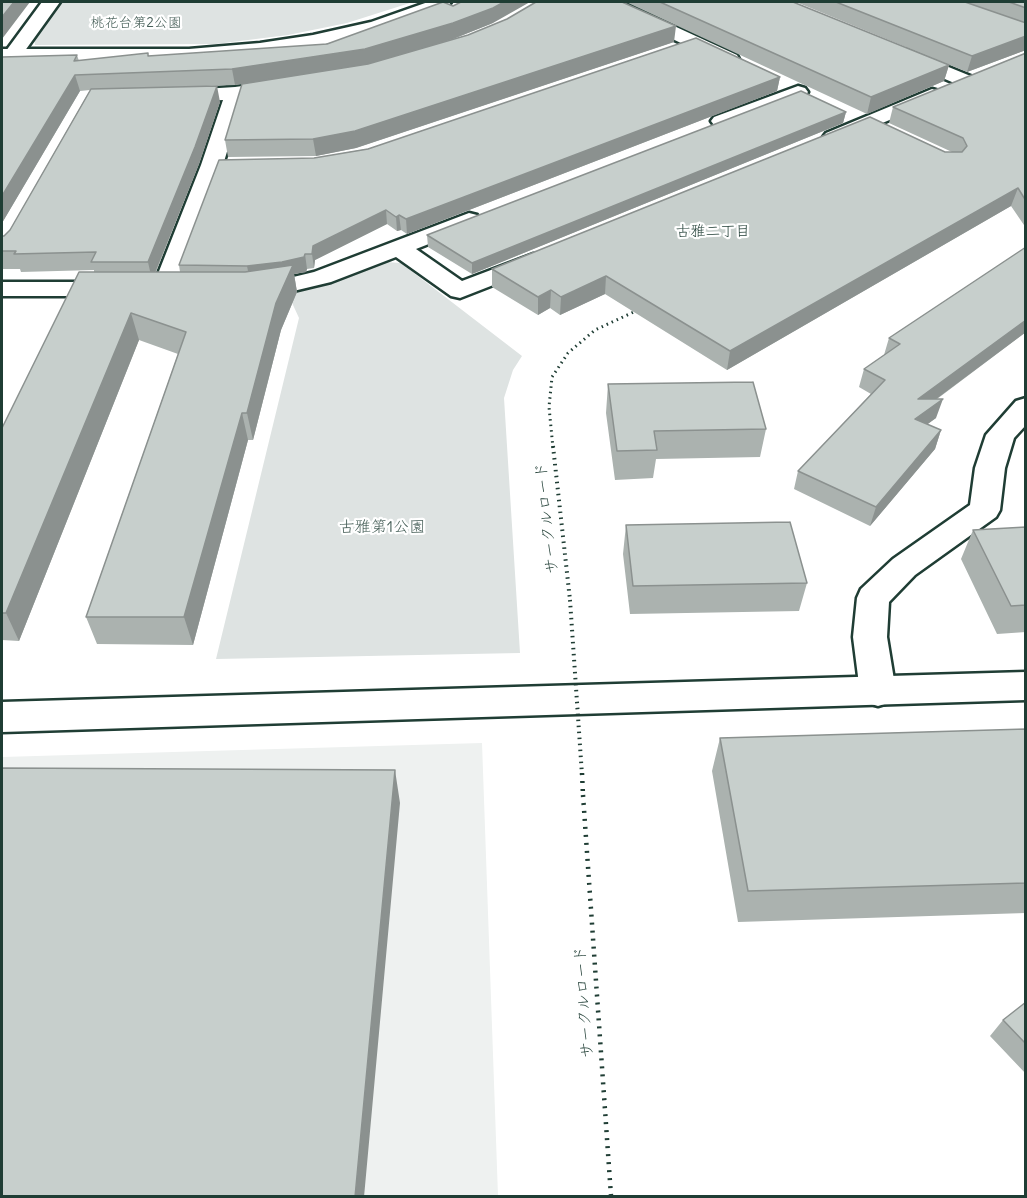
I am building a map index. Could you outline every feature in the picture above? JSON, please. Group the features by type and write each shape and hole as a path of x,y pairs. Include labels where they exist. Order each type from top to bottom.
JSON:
{"street":[{"path":"5,60 51,2"},
{"path":"5,60 189,55 260,49 314,41 375,26 442,2"},
{"path":"609,2 747,67"},
{"path":"674,51 696,43"},
{"path":"892,50 966,81"},
{"path":"811,146 876,129 966,81 986,73"},
{"path":"156,97 235,93 303,83"},
{"path":"698,130 798,91"},
{"path":"2,289 174,289 223,165 235,93"},
{"path":"837,110 876,129"},
{"path":"228,290 285,286 322,277 487,213"},
{"path":"398,247 460,291 548,255"},
{"path":"878,692 870,638 873,598 904,567 985,510 990,468 1000,435 1026,407"},
{"path":"2,717 1026,686"}],"path":[{"name":"サークルロード","path":"612,1197 570,600 549,407 552,377 568,353 595,330 648,305"}],"shaded area":[{"path":"482,743 498,1196 2,1196 2,757"}],"green space":[{"name":"桃花台第2公園","path":"62,2 413,2 347,23 288,35 216,44 35,45 34,39"},
{"name":"古雅第1公園","path":"386,262 401,263 522,356 513,370 504,398 520,653 216,659 299,318 288,294 333,283"}],"building":[{"path":"2,2 14,2 2,17"},
{"path":"443,2 453,6 461,2 504,2 453,23 365,49 232,69 75,75 2,196 2,57 77,55 74,61 148,53 148,56 327,44"},
{"path":"536,2 622,2 676,26 355,131 313,139 225,140 242,84 368,64 468,35 507,19"},
{"path":"660,2 793,2 949,65 871,97"},
{"path":"836,2 965,2 1026,23 1026,36 972,56"},
{"path":"1009,2 1026,2 1026,8"},
{"path":"696,38 780,77 406,219 399,215 396,217 386,210 313,246 312,254 305,254 304,257 247,266 179,265 219,160 314,158 368,149"},
{"path":"1026,53 1026,201 1018,188 730,351 606,276 561,297 551,290 538,297 492,269 870,117 945,152 962,152 967,146 963,138 893,107"},
{"path":"217,86 148,262 91,262 96,252 14,254 16,251 2,251 2,236 10,230 91,89"},
{"path":"801,91 846,112 472,263 427,235"},
{"path":"1026,247 1026,320 918,399 943,399 915,419 941,430 876,507 798,471 885,380 864,369 900,344 889,338"},
{"path":"293,265 276,303 247,413 242,413 184,617 86,617 186,332 131,313 6,613 2,613 2,428 79,272 245,272"},
{"path":"753,382 766,429 654,431 657,450 617,451 608,384"},
{"path":"790,522 807,583 633,586 626,525"},
{"path":"1026,527 1026,605 1011,606 973,530"},
{"path":"1026,729 1026,883 748,891 720,738"},
{"path":"2,768 395,770 355,1197 2,1197"},
{"path":"1026,1002 1026,1044 1003,1020"}],"district":[{"name":"古雅二丁目","path":"713,232"}]}
